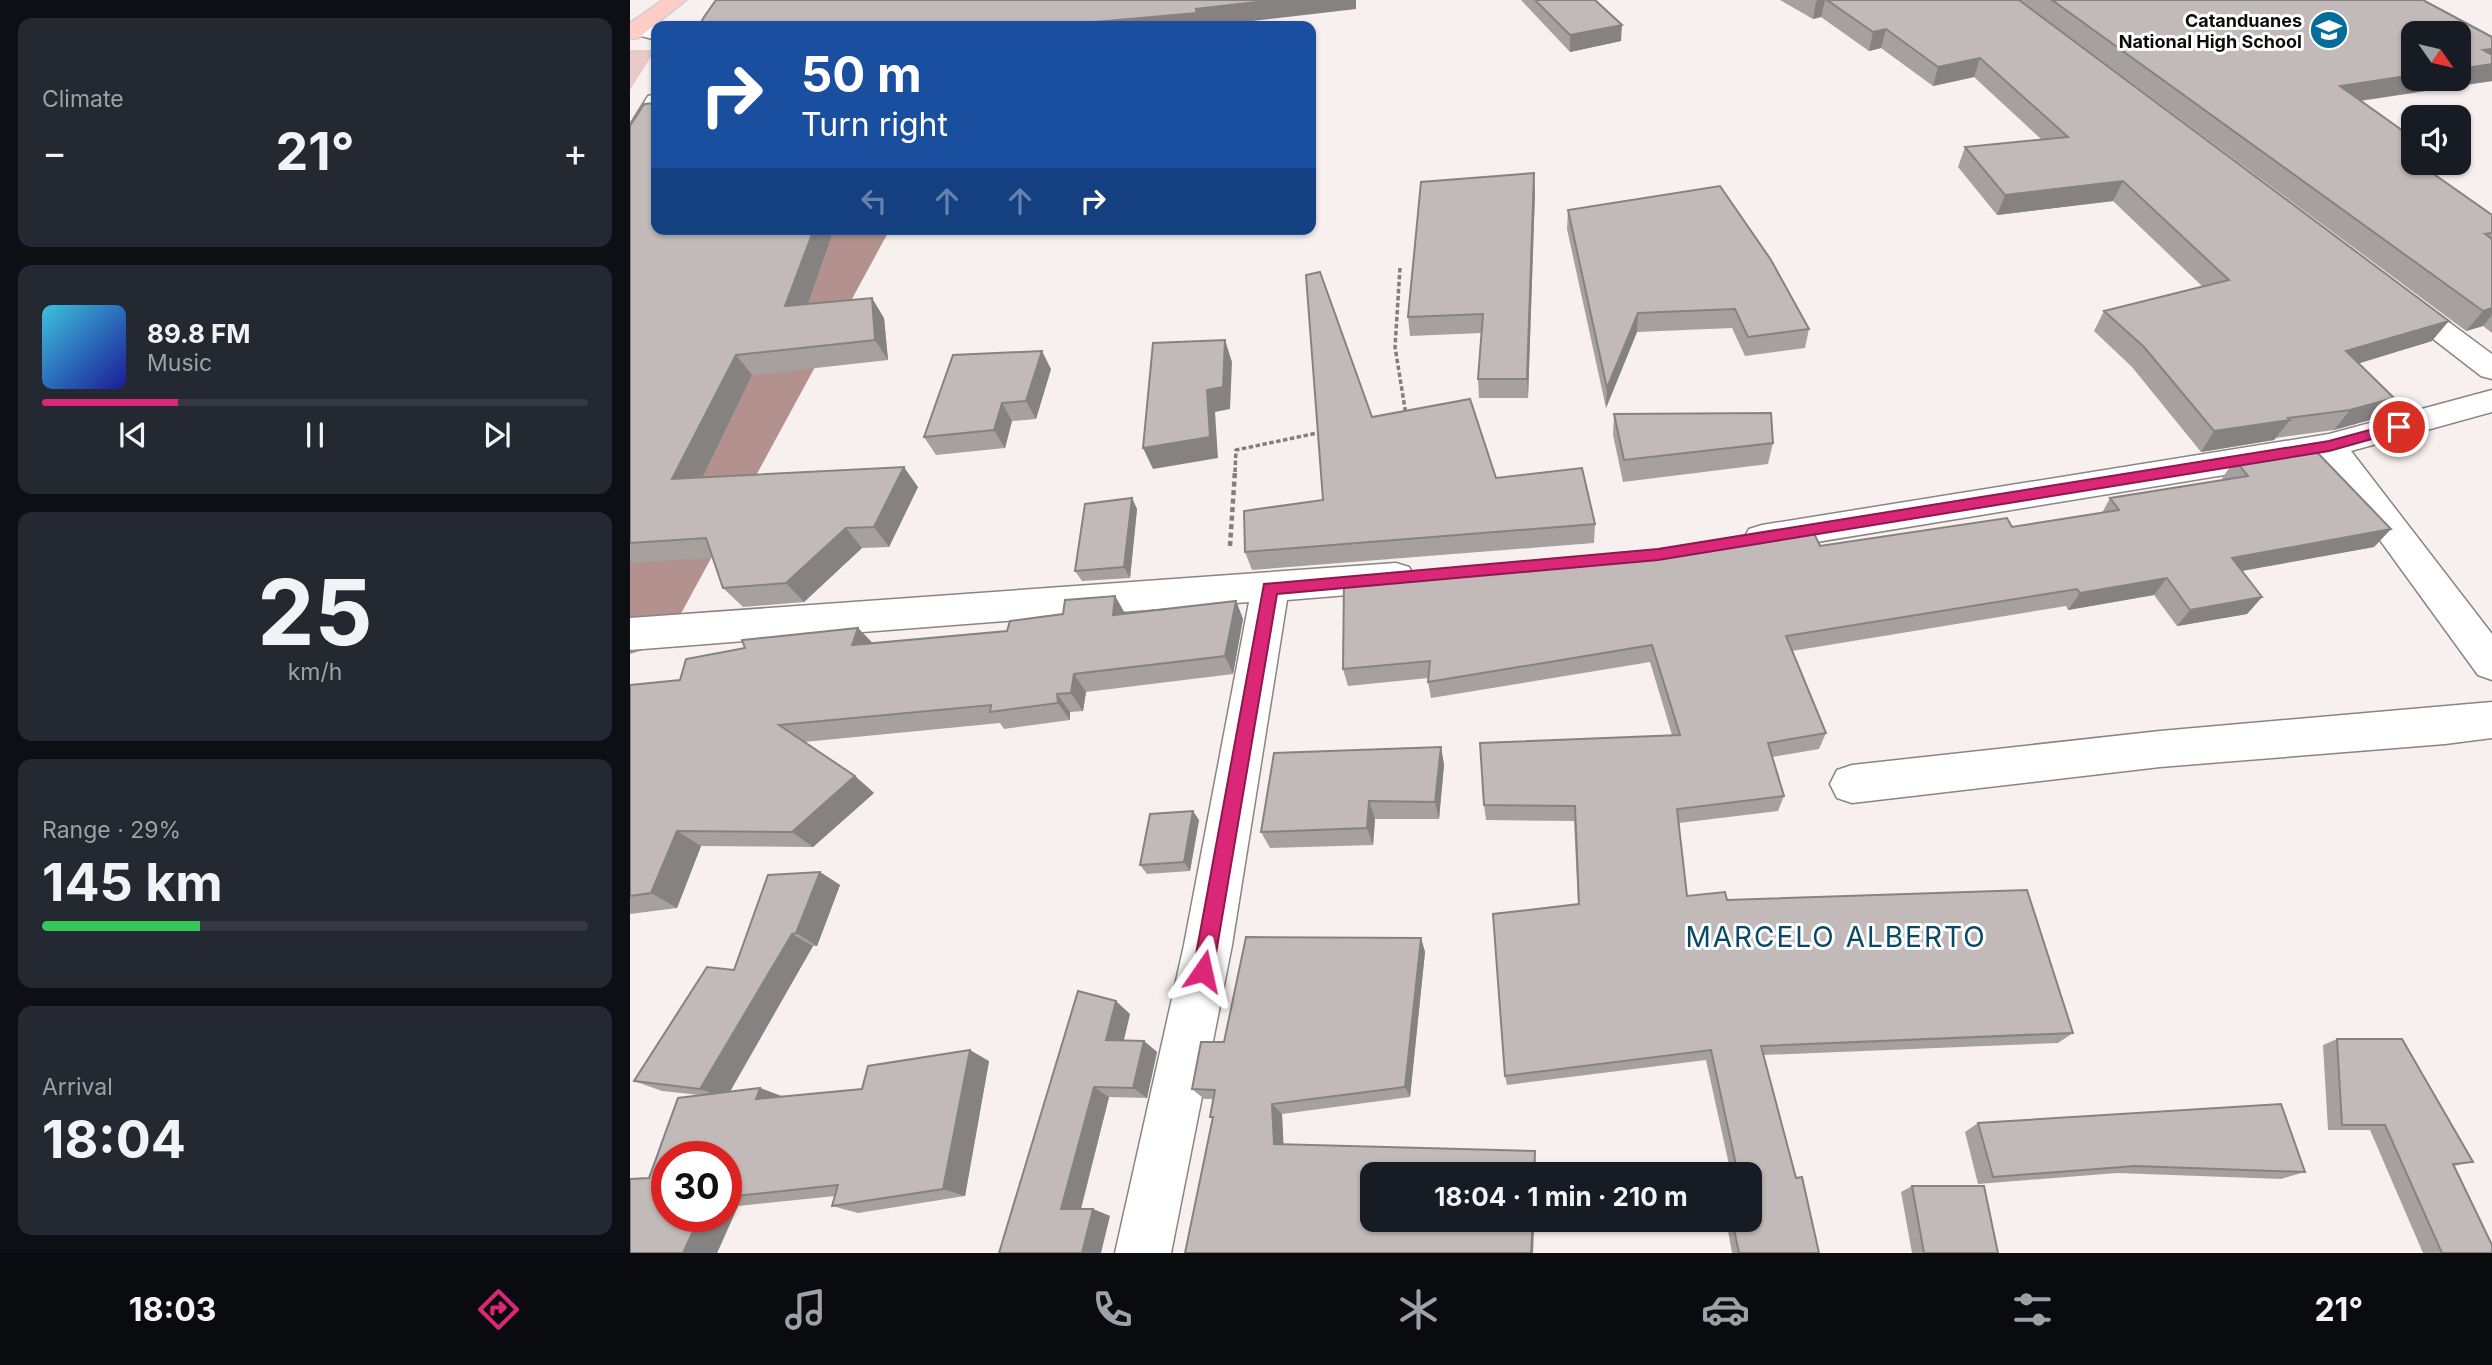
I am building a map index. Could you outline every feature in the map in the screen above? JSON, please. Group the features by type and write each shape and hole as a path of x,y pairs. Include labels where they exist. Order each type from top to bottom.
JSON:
{"main road":[{"path":"638,30 676,0"}],"street":[{"path":"630,145 651,109"},
{"path":"2381,285 2492,369"},
{"path":"1727,543 2329,446 2492,401"},
{"path":"2329,446 2492,664"},
{"path":"641,633 1422,575"},
{"path":"1143,1253 1208,945 1248,588"},
{"path":"1852,784 2160,749 2492,720"}],"path":[{"path":"1394,418 1407,415 1395,347 1400,268"},
{"path":"1248,588 1236,450 1328,431"}],"shaded area":[{"path":"630,50 651,50 651,56 630,90"}],"building":[{"path":"716,0 1274,0 1196,9 1196,13 1107,21 702,21"},
{"path":"1535,0 1595,0 1622,25 1570,35"},
{"path":"1827,0 2019,0 2449,321 2346,351 2394,398 2350,410 2214,431 2144,347 2104,311 2229,280 2123,181 2005,195 1965,147 2068,137 1980,58 1938,67 1886,29 1873,32"},
{"path":"2052,0 2423,0 2462,21 2401,21 2401,77 2340,86 2401,129 2401,175 2435,175 2492,215 2492,233 2485,234 2492,239 2492,308 2483,311"},
{"path":"2471,26 2492,37 2492,49 2483,50 2492,55 2492,64 2471,67"},
{"path":"651,103 651,235 812,235 785,306 872,298 875,340 736,355 672,479 904,467 874,527 846,528 786,583 723,588 706,538 630,543 630,126 644,104"},
{"path":"1534,173 1527,379 1478,379 1483,314 1408,317 1421,182"},
{"path":"1720,186 1771,260 1809,329 1748,337 1735,309 1638,313 1607,388 1568,210"},
{"path":"1320,272 1372,417 1470,399 1496,478 1582,468 1595,524 1245,552 1244,511 1323,500 1306,275"},
{"path":"1225,340 1223,387 1207,390 1210,437 1143,448 1153,343"},
{"path":"1042,351 1026,401 1002,403 994,430 924,437 953,355"},
{"path":"1771,413 1773,443 1624,460 1614,414"},
{"path":"2312,447 2391,529 2232,558 2262,597 2190,610 2167,578 2080,593 2077,589 1786,636 1826,733 1768,743 1784,796 1677,809 1687,896 1725,892 1727,900 2027,890 2073,1033 1761,1046 1796,1178 1802,1177 1819,1253 1739,1253 1735,1232 1762,1232 1762,1162 1735,1162 1711,1050 1505,1076 1493,914 1579,904 1575,806 1484,805 1480,743 1680,735 1652,645 1428,682 1430,661 1343,669 1344,581 1660,553 1812,529 1820,546 2007,518 2012,527 2119,510 2110,498 2248,476 2235,460"},
{"path":"1132,498 1124,567 1075,571 1085,504"},
{"path":"1115,596 1113,615 1236,601 1225,656 1074,674 1071,693 1057,694 1058,703 990,712 991,705 779,725 855,776 792,832 677,831 651,893 630,896 630,685 680,680 686,659 745,648 742,640 858,628 852,645 1007,631 1010,621 1063,614 1065,600"},
{"path":"1441,747 1435,802 1369,801 1367,828 1261,832 1274,753"},
{"path":"1193,811 1184,862 1140,865 1150,814"},
{"path":"820,872 796,933 792,934 700,1089 634,1081 707,967 734,970 768,875"},
{"path":"1246,937 1421,938 1405,1087 1272,1104 1274,1144 1535,1151 1535,1162 1360,1162 1360,1232 1532,1232 1531,1253 1185,1253 1213,1117 1210,1117 1215,1090 1192,1089 1201,1042 1224,1042"},
{"path":"1078,991 1116,1001 1106,1040 1144,1041 1133,1088 1094,1087 1061,1209 1093,1209 1082,1253 999,1253"},
{"path":"2337,1039 2402,1039 2473,1162 2453,1164 2492,1245 2492,1253 2442,1253 2385,1125 2342,1125"},
{"path":"970,1050 943,1189 832,1206 838,1185 742,1195 742,1141 662,1141 678,1098 760,1088 756,1099 862,1089 868,1066"},
{"path":"2281,1104 2305,1172 2135,1166 1993,1177 1978,1123"},
{"path":"651,1172 651,1232 693,1232 683,1253 630,1253 630,1179 649,1178"},
{"path":"1912,1186 1984,1186 1998,1253 1924,1253"}],"waterway":[{"path":"630,615 852,235"}],"place":[{"name":"Catanduanes National High School","path":"2329,30"}],"district":[{"name":"MARCELO ALBERTO","path":"1836,937"}],"route":[{"path":"1203,971 1270,588 1658,554 2329,446 2399,427"}]}
